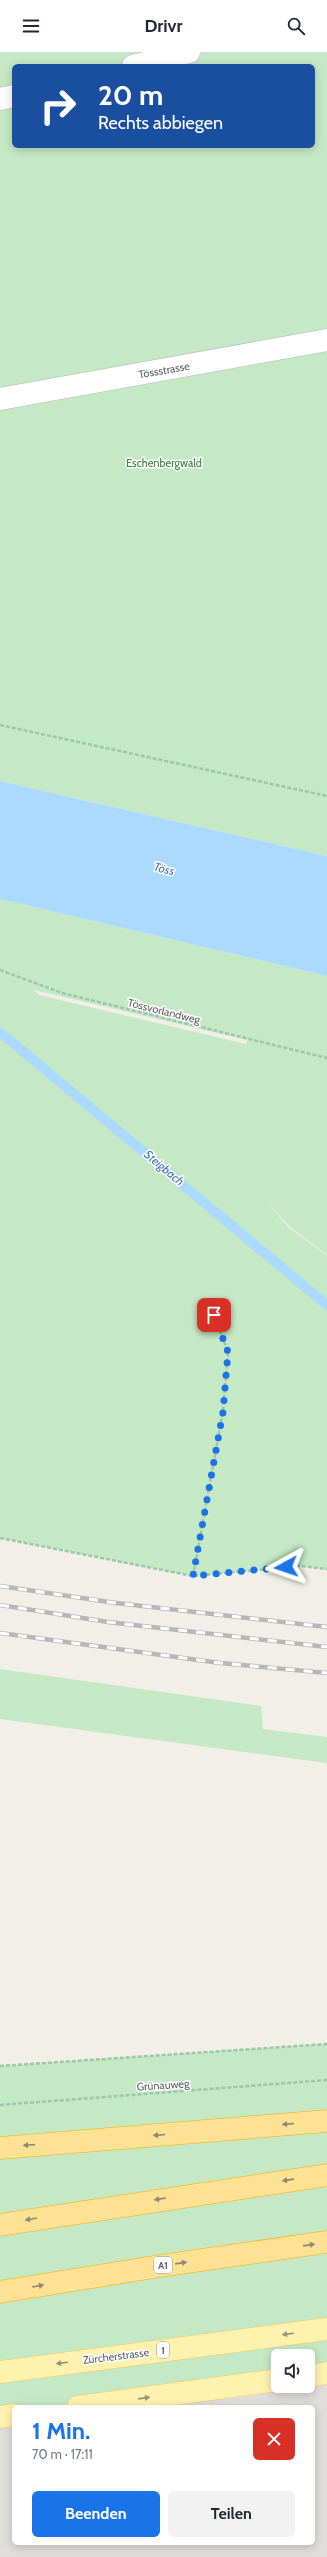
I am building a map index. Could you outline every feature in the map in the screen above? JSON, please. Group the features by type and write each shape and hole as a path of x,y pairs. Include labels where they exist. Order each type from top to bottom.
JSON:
{"highway":[{"path":"0,2148 327,2121"},
{"path":"0,2225 327,2175"},
{"name":"A1","path":"0,2292 160,2266 327,2242"}],"main road":[{"name":"Zürcherstrasse","path":"0,2372 327,2329"},
{"path":"315,2375 327,2373"},
{"path":"93,2405 271,2381"},
{"path":"0,2417 12,2416"}],"street":[{"path":"141,64 189,52"},
{"path":"0,99 12,96"},
{"name":"Tössstrasse","path":"0,399 327,340"}],"path":[{"path":"0,725 327,796"},
{"name":"Tössvorlandweg","path":"0,970 69,995 327,1058"},
{"path":"193,1576 223,1412 228,1352 214,1315"},
{"path":"0,1538 193,1576 301,1566 327,1569"},
{"path":"0,2066 327,2044"},
{"name":"Grünauweg","path":"0,2105 327,2080"}],"shaded area":[{"path":"327,2373 327,2557 0,2557 0,2417 12,2415 12,2545 315,2545 315,2405 97,2405 271,2387 271,2393 315,2393 315,2381"}],"green space":[{"name":"Eschenbergwald","path":"0,52 327,52 327,856 0,781"},
{"path":"0,899 327,976 327,1255 289,1226 266,1201 288,1227 327,1256 327,1569 301,1566 193,1576 0,1538","holes":["34,990 247,1040 246,1044 39,995"]},
{"path":"0,1669 261,1706 263,1729 327,1737 327,1763 0,1719"},
{"path":"327,2044 327,2373 315,2375 315,2349 271,2349 271,2381 93,2405 12,2405 12,2408 0,2417 0,2066"}],"water":[{"name":"Töss","path":"0,781 327,856 327,976 0,899"}],"waterway":[{"name":"Steigbach","path":"0,1032 327,1305"}],"railway":[{"path":"0,1586 116,1603 327,1627"},
{"path":"0,1605 108,1622 327,1647"},
{"path":"0,1633 220,1663 327,1673"}],"route":[{"path":"214,1315 228,1352 223,1412 193,1576 286,1567"}]}
